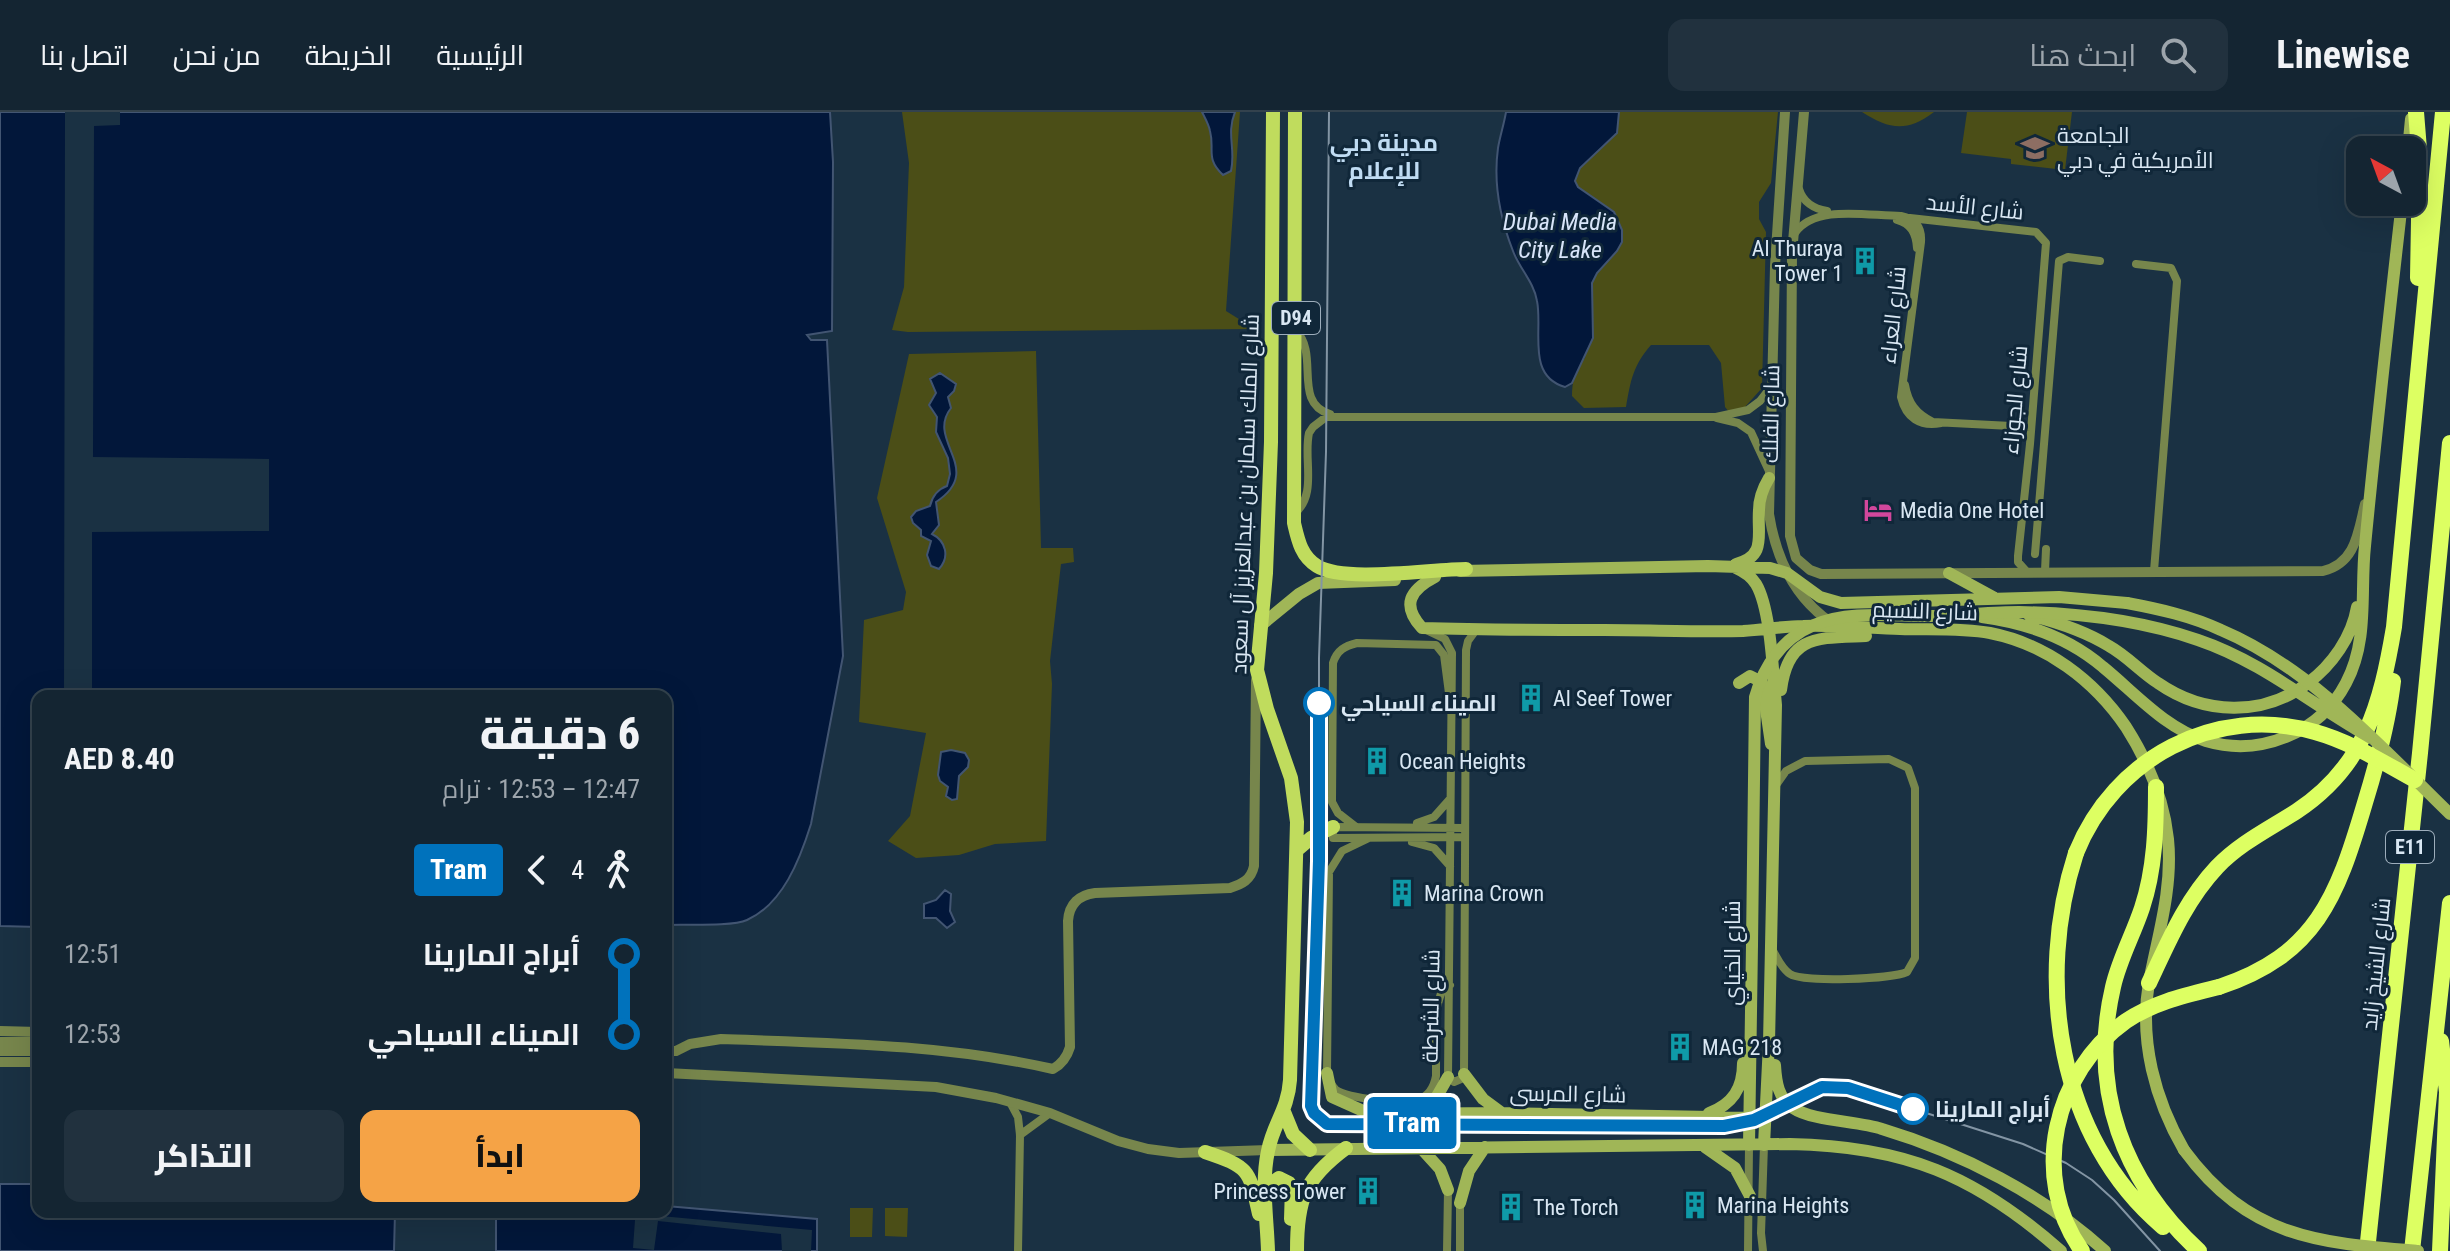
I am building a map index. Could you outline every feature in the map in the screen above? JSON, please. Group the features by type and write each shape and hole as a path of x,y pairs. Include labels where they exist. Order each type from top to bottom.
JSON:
{"highway":[{"path":"2414,112 2420,162 2418,282 2421,320"},
{"path":"2082,1251 2061,1208 2054,1163 2059,1117 2076,1075 2094,1050 2128,1020 2155,1006 2258,972 2282,958 2311,929 2334,892 2351,851 2385,734 2395,668 2394,627 2443,112"},
{"name":"شارع الشيخ زايد","path":"2367,1251 2450,443"},
{"path":"2149,983 2181,916 2205,880 2235,850 2312,800 2351,759 2377,708 2394,627"},
{"path":"2199,1251 2159,1224 2126,1188 2095,1140 2072,1084 2059,1025 2055,971 2060,916 2076,853 2096,812 2126,777 2163,750 2220,728 2266,724 2313,732 2359,750 2415,780"},
{"path":"2156,787 2151,875 2111,995 2105,1039 2106,1075 2116,1127 2137,1175 2170,1222 2199,1251"},
{"path":"2412,1251 2450,903"},
{"path":"2437,1028 2445,1061 2447,1092 2440,1251"}],"main road":[{"name":"شارع الملك سلمان بن عبدالعزيز آل سعود","path":"1266,1244 1268,1150 1284,1112 1290,1080 1297,850 1291,778 1257,670 1266,573 1271,442 1273,112"},
{"name":"شارع الملك سلمان بن عبدالعزيز آل سعود","path":"1294,519 1295,112"},
{"path":"2410,136 2414,112"},
{"path":"1975,616 2030,626 2068,643 2094,660 2176,727 2217,744 2249,746 2281,739 2319,717 2341,692 2355,663 2363,614 2370,486 2400,216"},
{"path":"1730,567 1747,561 1756,551 1759,507 1769,475"},
{"path":"1294,519 1300,548 1318,567 1333,572 1347,575 1466,569"},
{"path":"1703,631 1751,623 1757,616 1760,592 1750,576 1730,567"},
{"name":"شارع النسيم","path":"1260,626 1292,599 1318,583 1435,577 1466,569 1770,568 1787,573 1814,594 1834,602 2082,598 2127,603 2188,617 2240,638 2310,684 2371,738"},
{"path":"1949,573 1996,599"},
{"path":"1966,600 2020,612 2083,632 2110,646 2158,683 2181,696 2204,705 2235,709 2255,707 2285,696 2307,684 2326,667 2353,625 2364,576"},
{"path":"1422,628 1412,617 1410,600 1420,585 1435,577"},
{"name":"شارع الخياي","path":"1760,592 1776,705 1764,1145"},
{"path":"1975,616 2018,612 2102,617 2188,637 2235,654 2268,671 2371,738 2450,814"},
{"name":"شارع الخياي","path":"1749,1145 1754,708 1762,677 1773,658 1796,635 1815,624 1836,618 1975,616"},
{"name":"شارع النسيم","path":"1422,628 1703,631 1803,626 1989,633 2016,640 2054,657 2097,692 2121,720 2141,753 2156,787 2165,819 2170,865 2149,983 2146,1027 2151,1070 2164,1112 2184,1150 2206,1178 2233,1202 2280,1229 2324,1242 2418,1251"},
{"path":"1776,705 1787,662 1804,644 1821,638 1870,636 1891,629"},
{"path":"1739,683 1750,676 1760,679 1764,685 1766,722 1775,758"},
{"path":"1297,850 1311,838 1333,827"},
{"path":"1702,1116 1728,1103 1739,1088 1743,1076 1745,1030 1751,1013"},
{"path":"1769,1043 1776,1084 1790,1106 1807,1115 1855,1122 1908,1137 1970,1164 2039,1201 2105,1251"},
{"name":"شارع المرسى","path":"1327,1073 1332,1097 1370,1114 1418,1112 1765,1118"},
{"path":"1464,1074 1483,1099 1502,1113"},
{"path":"1418,1112 1441,1092 1448,1077"},
{"path":"1386,1100 1393,1113"},
{"path":"1284,1112 1293,1134 1310,1150"},
{"path":"1268,1150 1703,1145 1864,1148 1925,1164 1961,1180 2061,1251"},
{"path":"1703,1145 1735,1168 1750,1196"},
{"path":"1420,1147 1440,1169 1448,1190"},
{"path":"1460,1203 1469,1171 1485,1147"},
{"path":"1297,1251 1300,1203 1309,1183 1320,1168 1346,1148"},
{"path":"1205,1152 1233,1162 1247,1174 1254,1186 1266,1244"},
{"path":"1265,1188 1279,1178 1289,1183 1292,1188 1291,1220 1297,1228"}],"street":[{"name":"شارع الفلك","path":"1785,112 1775,266 1768,502 1772,532 1787,573 1813,608 1840,628"},
{"name":"شارع الفلك","path":"1804,112 1794,234 1790,528 1793,553 1804,567 1821,574 1949,573"},
{"path":"1798,185 1805,201 1839,214"},
{"path":"1794,234 1806,220 1820,215 1910,218"},
{"name":"شارع العراء","path":"1884,216 1909,225 1914,232 1918,254"},
{"name":"شارع العراء","path":"1910,218 1918,224 1921,233 1901,397 1908,414 1923,424 2031,427"},
{"name":"شارع الأسد","path":"1910,218 2036,232"},
{"name":"شارع الجوزاء","path":"2026,571 2018,562 2018,556 2047,251 2046,243 2036,232"},
{"path":"2035,554 2059,261 2068,257 2100,261"},
{"path":"2136,264 2171,268 2177,281 2154,571"},
{"path":"1296,331 1306,344 1309,396 1317,407 1335,415"},
{"path":"1294,519 1307,494 1310,433 1322,418 1335,415 1716,417 1748,410 1771,387"},
{"path":"2034,397 2047,406"},
{"path":"2032,414 2047,406"},
{"path":"1716,417 1738,423 1751,432 1769,475"},
{"path":"1949,573 2329,570 2352,551 2370,486"},
{"path":"2045,571 2046,549"},
{"name":"شارع الشرطة","path":"1422,628 1445,639 1451,649 1448,1077 1457,1082 1464,1074 1466,650 1476,630"},
{"path":"1356,827 1338,813 1332,802 1335,655 1357,643 1436,645 1444,655 1447,696 1452,704"},
{"path":"672,1051 690,1044 721,1039 914,1046 979,1054 1053,1069 1070,1047 1068,916 1076,901 1084,895 1095,893 1230,888 1245,882 1251,875 1254,866 1257,670"},
{"path":"1771,948 1786,971 1807,978 1891,978 1907,972 1915,958 1915,788 1908,768 1889,759 1805,761 1786,771 1774,789"},
{"path":"1385,827 1429,820 1451,798"},
{"path":"1451,832 1333,838 1333,827 1465,832"},
{"path":"1396,837 1430,846 1450,866"},
{"path":"1369,838 1342,851 1329,872 1327,1073 1332,1086 1340,1092 1386,1100 1418,1100 1433,1087 1436,1076 1436,1005 1442,990 1450,985"},
{"path":"0,1031 32,1032"},
{"path":"0,1042 32,1042"},
{"path":"0,1051 32,1051"},
{"path":"0,1062 32,1062"},
{"path":"672,1073 936,1087 1050,1113 1133,1146 1163,1152 1268,1150"},
{"path":"1010,1102 1018,1117 1020,1135 1018,1251"},
{"path":"1020,1135 1050,1113"},
{"name":"شارع الخياي","path":"1748,1251 1749,1145"},
{"name":"شارع الخياي","path":"1763,1251 1764,1145"},
{"path":"1447,1251 1448,1190"},
{"path":"1460,1203 1460,1251"}],"green space":[{"path":"902,112 1240,112 1226,311 1255,329 892,330 904,287 909,163"},
{"path":"1619,112 1778,112 1771,183 1759,202 1759,219 1766,232 1762,388 1745,407 1730,413 1725,407 1721,363 1709,345 1651,345 1634,373 1626,407 1584,408 1572,396 1575,376 1585,358 1592,283 1617,251 1575,181 1580,168 1617,133"},
{"path":"1862,112 1934,112 1915,123 1898,126 1881,122"},
{"path":"1967,112 2072,112 2065,170 2011,164 2011,159 1961,153"},
{"path":"1036,351 1041,548 1073,548 1074,562 1061,564 1050,661 1052,684 1046,841 995,844 959,855 916,858 888,841 910,816 926,733 859,722 864,620 903,610 906,592 877,498 909,354"},
{"path":"850,1208 873,1208 872,1237 850,1237"},
{"path":"885,1208 908,1208 907,1237 885,1236"}],"water":[{"path":"0,112 830,112 833,162 832,331 807,335 811,340 827,340 843,656 811,824 795,866 771,903 760,913 740,922 672,925 672,690 32,690 32,927 0,926"},
{"path":"1202,112 1235,112 1231,127 1231,171 1223,175 1212,159 1210,131"},
{"name":"Dubai Media City Lake","path":"1506,112 1619,112 1617,133 1580,168 1575,181 1578,187 1614,212 1622,230 1622,242 1592,283 1593,338 1572,383 1565,387 1545,373 1541,363 1535,294 1508,239 1501,213 1497,161"},
{"path":"940,373 956,384 948,397 951,408 945,420 945,432 956,466 956,478 950,490 936,502 939,525 932,534 941,541 945,550 945,559 939,569 931,566 927,555 931,541 921,536 921,530 911,517 916,511 930,506 936,494 947,486 950,474 948,458 936,432 937,417 929,405 936,393 930,379"},
{"path":"951,750 965,753 969,760 968,767 959,776 957,799 952,800 946,796 948,787 938,775 941,752"},
{"path":"945,890 951,894 950,911 955,922 947,928 936,918 924,918 924,904 936,900"},
{"path":"0,1184 32,1184 32,1218 395,1218 394,1251 0,1251"},
{"path":"672,1207 817,1219 817,1251 496,1251 496,1218 672,1218"}],"pier":[{"path":"65,112 120,112 120,125 94,126 93,457 269,459 269,531 92,532 92,690 64,690"},
{"path":"672,1217 812,1230 811,1251 782,1251 781,1234 658,1221 654,1250 633,1248 635,1220 610,1218"}],"tram line":[{"path":"1329,112 1326,452 1319,658 1319,861 1311,1102 1314,1113 1327,1124 1724,1126 1763,1116 1820,1089 1848,1088 2023,1144 2066,1163 2092,1180 2114,1200 2160,1251"},
{"name":"Tram","path":"1319,703 1319,861 1311,1106 1321,1120 1327,1124 1724,1126 1754,1120 1813,1090 1834,1086 1913,1109"}],"place":[{"name":"الجامعة الأمريكية في دبي","path":"2035,148"},
{"name":"Al Thuraya Tower 1","path":"1865,261"},
{"name":"Media One Hotel","path":"1878,510"},
{"name":"Al Seef Tower","path":"1531,698"},
{"name":"الميناء السياحي","path":"1319,703"},
{"name":"Ocean Heights","path":"1377,761"},
{"name":"Marina Crown","path":"1402,893"},
{"name":"MAG 218","path":"1680,1047"},
{"name":"أبراج المارينا","path":"1913,1109"},
{"name":"Princess Tower","path":"1368,1191"},
{"name":"Marina Heights","path":"1695,1205"},
{"name":"The Torch","path":"1511,1207"}],"district":[{"name":"مدينة دبي للإعلام","path":"1384,157"}]}
